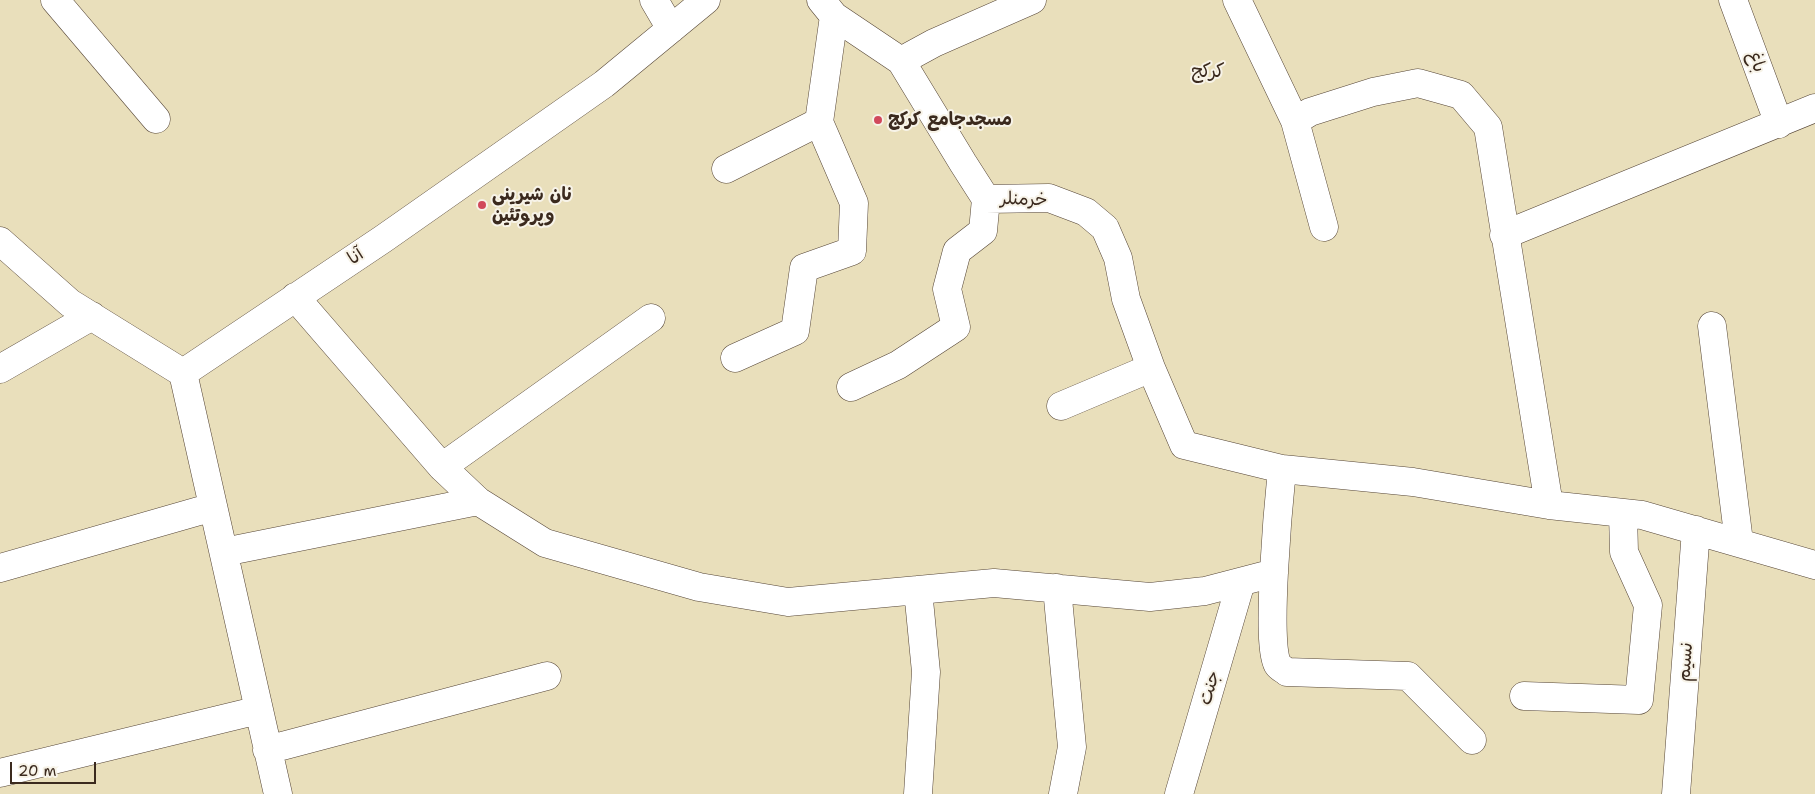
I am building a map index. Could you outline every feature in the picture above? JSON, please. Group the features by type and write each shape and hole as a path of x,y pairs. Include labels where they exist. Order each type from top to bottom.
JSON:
{"street":[{"path":"55,0 156,119"},
{"path":"654,0 671,29"},
{"name":"آنا","path":"182,372 383,239 604,84 706,0"},
{"path":"901,61 934,43 1032,0"},
{"path":"1236,0 1295,121 1324,227"},
{"name":"باغ","path":"1733,0 1779,124"},
{"path":"735,358 795,331 804,268 852,251 854,203 819,122 827,8"},
{"name":"خرمنلر","path":"827,8 901,61 986,199 1049,198 1086,212 1104,228 1118,258 1126,299 1151,368 1184,445 1282,468"},
{"path":"1295,121 1310,112 1373,92 1418,83 1461,95 1488,128 1549,506"},
{"path":"1504,235 1815,108"},
{"path":"726,168 819,122"},
{"path":"851,387 898,365 956,327 947,289 957,251 983,231 986,199"},
{"path":"0,241 70,303 182,372 278,794"},
{"path":"295,297 442,467 478,501 545,543 699,587 788,602 994,583 1150,597 1205,591 1274,573"},
{"path":"0,369 92,316"},
{"path":"442,467 651,318"},
{"path":"1712,326 1739,542"},
{"path":"1061,406 1151,368"},
{"path":"1472,740 1408,676 1287,672 1278,665 1274,651 1274,573 1282,468 1413,482 1549,506 1642,515 1815,565"},
{"path":"224,552 478,501"},
{"path":"0,568 213,507"},
{"path":"1524,696 1639,700 1648,605 1624,552 1623,513"},
{"name":"نسیم","path":"1676,794 1696,530"},
{"name":"جنت","path":"1179,794 1241,582"},
{"path":"1057,588 1072,747 1063,794"},
{"path":"918,590 926,672 918,794"},
{"path":"267,750 547,676"},
{"path":"0,773 259,710"}],"place":[{"name":"مسجدجامع کرکج","path":"878,120"},
{"name":"نان شیرینی وپروتئین","path":"482,205"}],"district":[{"name":"کرکج","path":"1208,72"}]}
